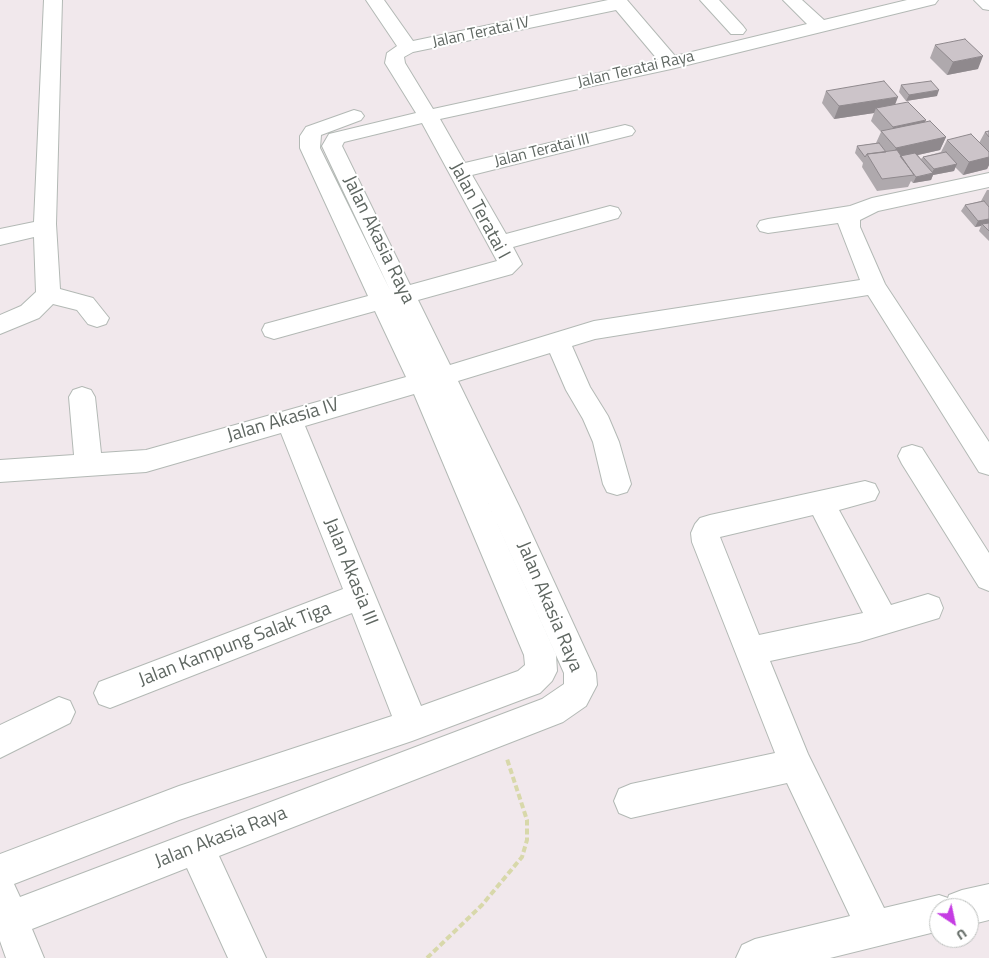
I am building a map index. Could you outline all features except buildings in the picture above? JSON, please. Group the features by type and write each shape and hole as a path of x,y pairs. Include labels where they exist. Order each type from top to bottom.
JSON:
{"street":[{"path":"0,325 30,312 48,294 45,227 53,0"},
{"path":"375,0 408,48"},
{"path":"709,0 737,30"},
{"path":"792,0 814,21"},
{"name":"Jalan Teratai Raya","path":"342,135 423,108 659,48 737,30 814,21 868,0"},
{"name":"Jalan Teratai Raya","path":"313,131 341,120 423,108 671,63 814,21 888,4 929,0"},
{"path":"983,0 989,5"},
{"path":"619,2 671,63"},
{"name":"Jalan Teratai IV","path":"423,108 394,57 400,50 619,2"},
{"name":"Jalan Teratai I","path":"394,297 504,268 510,264 423,108"},
{"name":"Jalan Akasia Raya","path":"313,131 310,136 310,148 394,297"},
{"name":"Jalan Teratai III","path":"459,171 625,131"},
{"name":"Jalan Akasia Raya","path":"5,906 196,848 499,732 566,704 581,685 580,673 432,379 394,297 332,146 336,138 342,135"},
{"path":"768,226 854,213 872,204 989,180"},
{"path":"854,213 849,218 849,226 874,286 989,464"},
{"path":"500,243 610,214"},
{"path":"0,237 45,227"},
{"name":"Jalan Akasia IV","path":"0,471 146,461 289,418 432,379 594,330 874,286"},
{"path":"48,294 85,304 97,318"},
{"path":"274,330 394,297"},
{"path":"558,341 572,375 595,416 606,442 618,484"},
{"name":"Jalan Akasia Raya","path":"0,872 179,803 412,725 529,682 537,677 542,671 540,655 432,379"},
{"path":"82,397 88,464"},
{"name":"Jalan Akasia III","path":"289,418 412,725"},
{"path":"912,456 989,578"},
{"path":"865,492 710,527 705,533 706,542 796,765 875,928"},
{"path":"820,502 883,620"},
{"name":"Jalan Kampung Salak Tiga","path":"110,693 360,596"},
{"path":"751,651 928,608"},
{"path":"487,698 499,732"},
{"path":"0,742 59,712"},
{"path":"631,801 796,765"},
{"path":"196,848 228,913 247,958"},
{"path":"5,906 25,958"},
{"path":"755,958 929,915"}],"path":[{"path":"427,958 482,905 522,857 527,840 527,820 499,732"}]}
